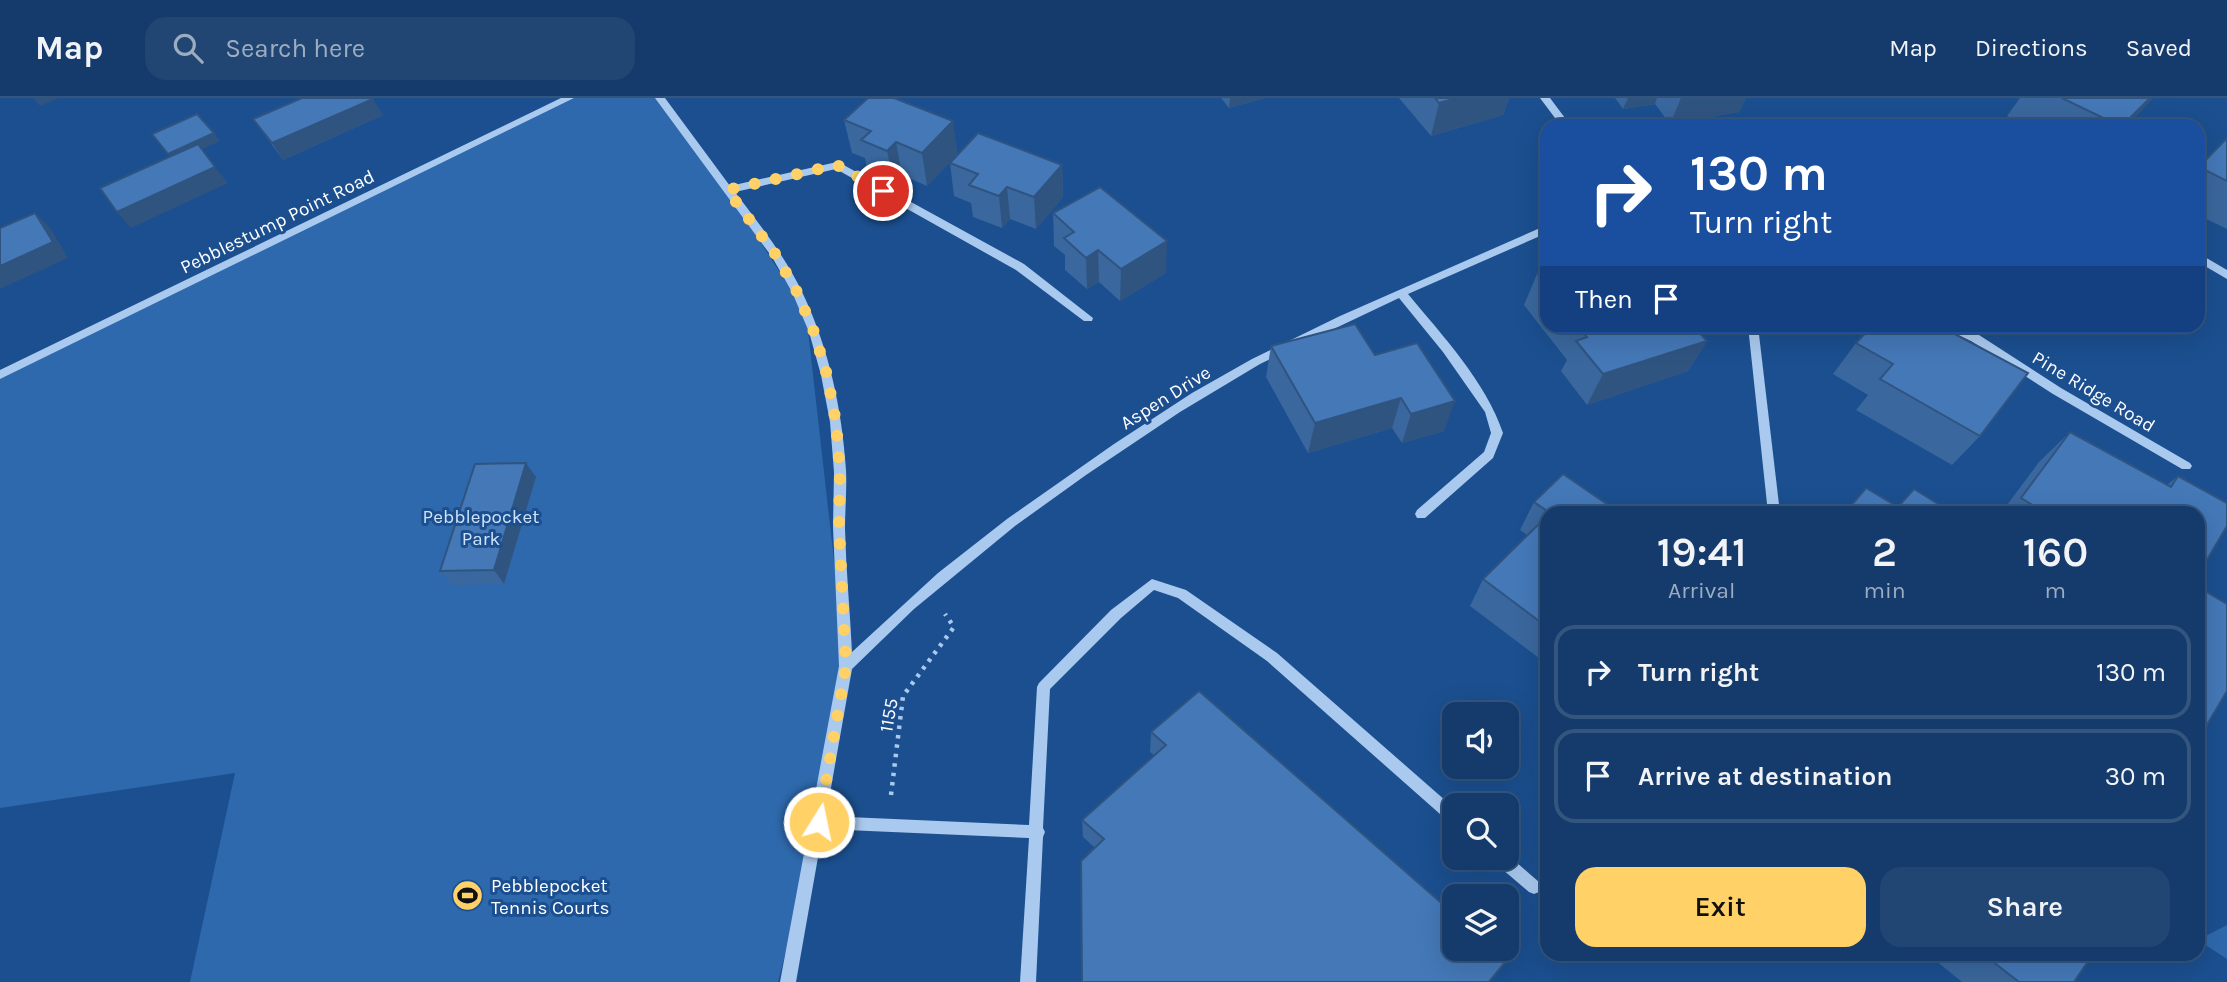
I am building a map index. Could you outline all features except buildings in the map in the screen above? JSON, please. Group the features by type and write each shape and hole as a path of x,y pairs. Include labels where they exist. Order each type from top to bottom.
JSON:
{"street":[{"name":"Pebblestump Point Road","path":"0,375 569,98"},
{"path":"660,98 776,255 797,292 814,332 827,375 836,422 846,666 788,982"},
{"path":"1545,98 1561,119"},
{"path":"727,190 837,165 1020,268 1088,318"},
{"name":"Aspen Drive","path":"846,666 876,635 979,547 1069,480 1178,407 1275,352 1540,232"},
{"path":"2205,261 2227,275"},
{"path":"1401,293 1447,349 1476,390 1490,411 1497,433 1489,455 1421,514"},
{"path":"1754,333 1773,506"},
{"name":"Pine Ridge Road","path":"1964,333 2186,466"},
{"path":"1028,982 1044,687 1116,614 1152,584 1182,594 1272,657 1442,806"},
{"path":"1514,870 1534,887"}],"lane":[{"path":"819,822 1038,832"}],"path":[{"name":"1155","path":"887,825 903,696 954,627 929,590"}],"green space":[{"name":"Pebblepocket Park","path":"569,98 660,98 727,190 806,313 846,666 819,822 778,982 190,982 235,773 0,808 0,375"},
{"path":"2227,925 2227,959 2205,945 2205,936"}],"place":[{"name":"Pebblepocket Tennis Courts","path":"468,896"}],"route":[{"path":"819,822 846,666 836,422 827,375 814,332 797,292 776,255 727,190 837,165 883,191"}]}
